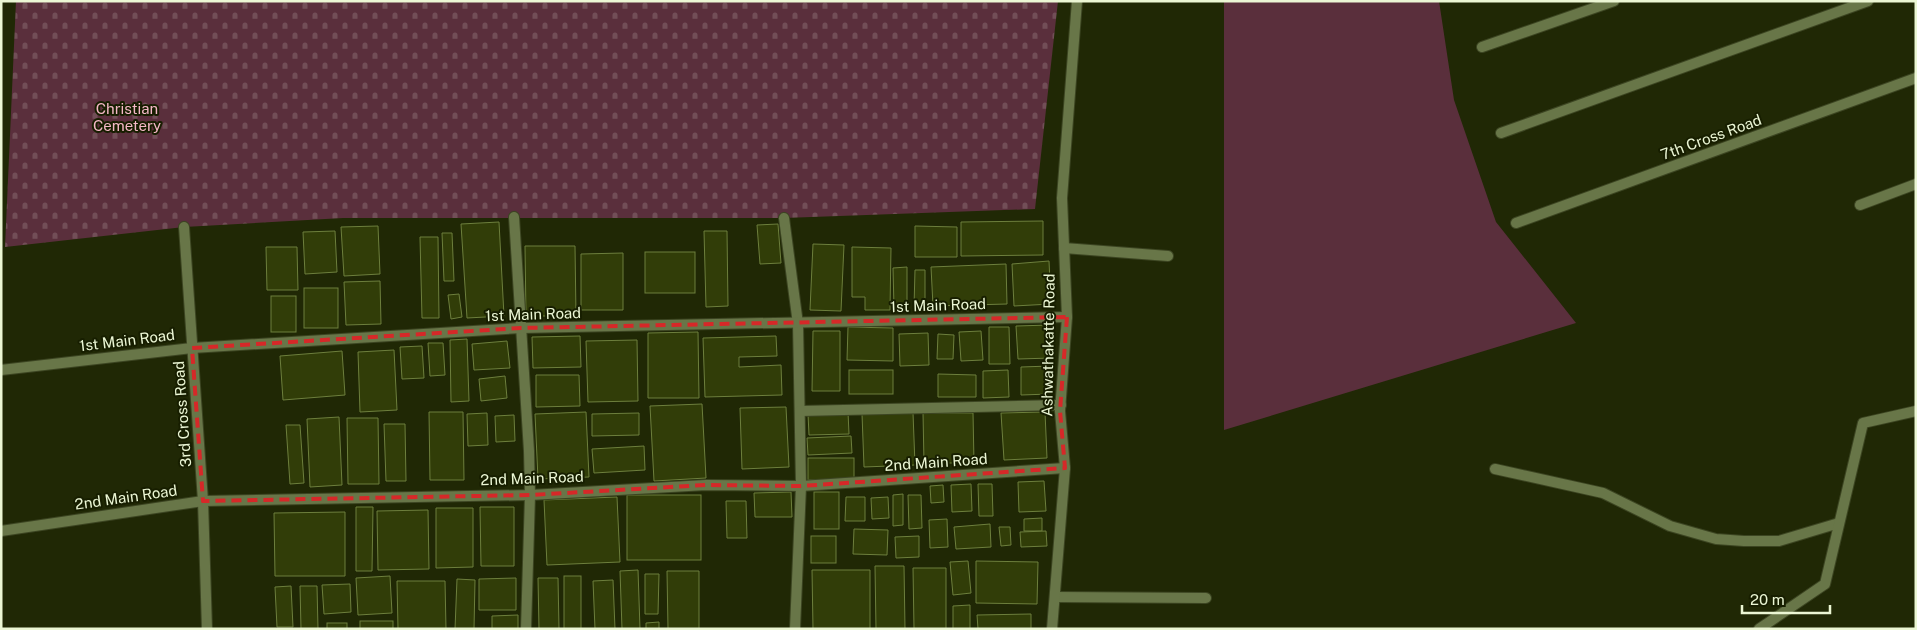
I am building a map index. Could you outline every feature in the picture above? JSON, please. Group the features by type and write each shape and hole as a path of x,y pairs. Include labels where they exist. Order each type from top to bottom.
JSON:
{"street":[{"name":"Ashwathakatte Road","path":"1052,629 1065,468 1061,405 1067,317 1062,198 1077,1"},
{"path":"1482,47 1614,1"},
{"path":"1501,133 1868,1"},
{"name":"7th Cross Road","path":"1516,223 1916,78"},
{"path":"1860,205 1916,184"},
{"path":"514,217 530,495 526,629"},
{"path":"784,218 798,324 801,486 795,629"},
{"name":"3rd Cross Road","path":"184,227 203,501 207,629"},
{"path":"1064,248 1168,256"},
{"name":"1st Main Road","path":"1,370 192,348 521,328 798,324 1067,317"},
{"path":"800,411 1061,405"},
{"path":"1759,629 1825,584 1863,423 1916,411"},
{"name":"2nd Main Road","path":"1,531 203,501 530,495 706,485 801,486 1065,468"},
{"path":"1495,468 1603,493 1670,526 1716,538 1744,541 1779,541 1840,523"},
{"path":"1054,597 1206,598"}],"highlighted area":[{"path":"1067,317 1060,411 1065,468 801,486 706,485 530,495 203,501 192,348 521,328"}],"green space":[{"name":"Christian Cemetery","path":"16,1 1058,1 1035,209 784,218 343,218 184,227 5,247"},
{"path":"1224,1 1439,1 1454,100 1496,222 1576,323 1224,430"}],"building":[{"path":"1043,221 1043,255 961,256 961,222"},
{"path":"499,222 504,316 467,318 461,224"},
{"path":"778,224 781,263 760,264 757,225"},
{"path":"378,226 380,274 344,276 341,227"},
{"path":"915,226 957,227 957,257 915,257"},
{"path":"335,231 337,272 305,274 303,232"},
{"path":"704,231 727,231 728,306 706,307"},
{"path":"442,233 452,233 454,281 444,281"},
{"path":"420,237 438,237 439,318 422,318"},
{"path":"813,244 844,245 841,311 810,310"},
{"path":"525,246 575,246 576,316 526,316"},
{"path":"266,247 297,247 298,290 267,290"},
{"path":"852,247 891,248 890,310 865,310 865,297 852,297"},
{"path":"645,252 695,252 695,293 645,293"},
{"path":"623,253 623,310 581,310 581,254"},
{"path":"1049,261 1051,304 1014,306 1012,264"},
{"path":"1006,264 1007,304 933,306 931,267"},
{"path":"907,267 907,307 894,308 893,268"},
{"path":"915,270 925,270 925,306 914,307"},
{"path":"380,281 381,324 346,325 344,282"},
{"path":"304,288 338,288 338,328 304,328"},
{"path":"459,294 462,317 451,319 448,295"},
{"path":"271,296 296,296 296,332 271,332"},
{"path":"1050,325 1052,358 1018,359 1016,326"},
{"path":"848,327 893,328 893,361 847,360"},
{"path":"989,327 1009,327 1010,364 989,364"},
{"path":"813,331 840,331 840,391 812,391"},
{"path":"981,331 983,360 961,361 959,332"},
{"path":"698,332 699,398 648,398 648,333"},
{"path":"928,333 929,365 900,366 899,334"},
{"path":"938,334 954,335 953,359 937,359"},
{"path":"580,336 581,367 533,368 532,337"},
{"path":"776,336 777,356 739,357 739,367 781,365 782,395 705,397 703,338"},
{"path":"467,339 469,401 451,402 450,340"},
{"path":"637,340 638,401 588,402 586,341"},
{"path":"507,341 510,368 474,370 472,344"},
{"path":"428,343 443,343 445,375 430,376"},
{"path":"422,346 424,378 402,379 400,347"},
{"path":"394,350 397,410 360,412 358,352"},
{"path":"342,351 345,395 283,400 280,356"},
{"path":"1050,366 1050,394 1021,395 1021,367"},
{"path":"849,370 893,370 893,394 849,394"},
{"path":"1008,370 1009,397 983,398 983,371"},
{"path":"938,374 976,375 976,397 938,397"},
{"path":"536,375 579,375 580,406 536,407"},
{"path":"505,376 507,398 481,401 479,379"},
{"path":"702,404 706,478 654,481 650,406"},
{"path":"786,407 789,467 742,469 740,408"},
{"path":"429,412 463,412 464,480 430,480"},
{"path":"586,412 589,477 538,479 535,414"},
{"path":"848,412 849,434 809,435 808,414"},
{"path":"1045,412 1047,458 1004,460 1001,413"},
{"path":"487,413 488,445 468,446 467,414"},
{"path":"639,413 639,435 592,436 592,414"},
{"path":"913,413 915,465 864,467 862,414"},
{"path":"923,413 973,413 974,463 924,463"},
{"path":"514,415 515,441 496,442 495,416"},
{"path":"339,417 342,485 310,487 307,419"},
{"path":"347,418 378,418 379,484 348,484"},
{"path":"384,424 405,424 406,481 386,481"},
{"path":"286,425 300,425 304,483 290,484"},
{"path":"851,436 852,453 808,455 807,438"},
{"path":"644,446 645,470 594,473 592,449"},
{"path":"808,458 854,458 854,480 808,480"},
{"path":"1044,481 1046,511 1019,512 1018,482"},
{"path":"971,484 972,511 952,512 951,485"},
{"path":"978,484 992,484 993,516 979,516"},
{"path":"943,485 944,502 931,503 930,486"},
{"path":"791,492 792,517 755,517 754,493"},
{"path":"814,492 839,492 839,529 814,529"},
{"path":"903,494 903,525 893,526 893,495"},
{"path":"627,495 701,495 701,560 627,560"},
{"path":"908,495 921,495 922,528 909,529"},
{"path":"617,497 620,562 547,565 544,500"},
{"path":"846,497 865,497 865,521 845,521"},
{"path":"888,497 889,518 872,519 871,498"},
{"path":"726,501 746,501 747,538 727,538"},
{"path":"356,507 373,507 372,571 356,571"},
{"path":"480,507 514,507 514,566 481,566"},
{"path":"436,508 473,508 473,567 436,568"},
{"path":"428,510 429,569 378,570 377,511"},
{"path":"345,512 345,576 275,576 274,513"},
{"path":"1042,518 1042,531 1024,531 1024,519"},
{"path":"947,519 948,547 930,548 929,520"},
{"path":"990,524 991,547 956,549 954,527"},
{"path":"999,527 1010,527 1011,545 1001,546"},
{"path":"854,529 888,530 887,555 853,554"},
{"path":"1046,531 1047,546 1021,547 1020,532"},
{"path":"811,536 836,536 836,563 811,563"},
{"path":"919,536 919,557 896,558 895,537"},
{"path":"968,561 971,593 953,595 950,562"},
{"path":"976,561 1038,562 1037,604 976,603"},
{"path":"875,566 904,566 905,629 876,629"},
{"path":"913,568 946,568 946,629 914,629"},
{"path":"638,570 640,629 622,629 620,571"},
{"path":"812,570 870,570 870,629 813,629"},
{"path":"667,571 699,571 699,629 668,629"},
{"path":"645,574 659,574 658,614 645,614"},
{"path":"390,576 392,613 358,615 356,578"},
{"path":"564,576 581,576 581,629 564,629"},
{"path":"516,578 516,610 479,610 479,579"},
{"path":"538,578 558,578 559,629 539,629"},
{"path":"457,579 475,580 474,629 455,629"},
{"path":"613,580 615,629 595,629 593,581"},
{"path":"397,581 445,581 446,629 398,629"},
{"path":"350,584 351,612 324,614 322,585"},
{"path":"291,586 293,627 277,627 275,587"},
{"path":"300,586 317,586 318,629 301,629"},
{"path":"970,605 970,629 953,629 953,606"},
{"path":"1031,614 1031,629 978,629 977,615"},
{"path":"518,615 518,629 492,629 492,616"},
{"path":"360,621 393,621 393,629 360,629"},
{"path":"659,622 659,629 646,629 646,623"},
{"path":"327,623 347,623 347,629 327,629"}]}
